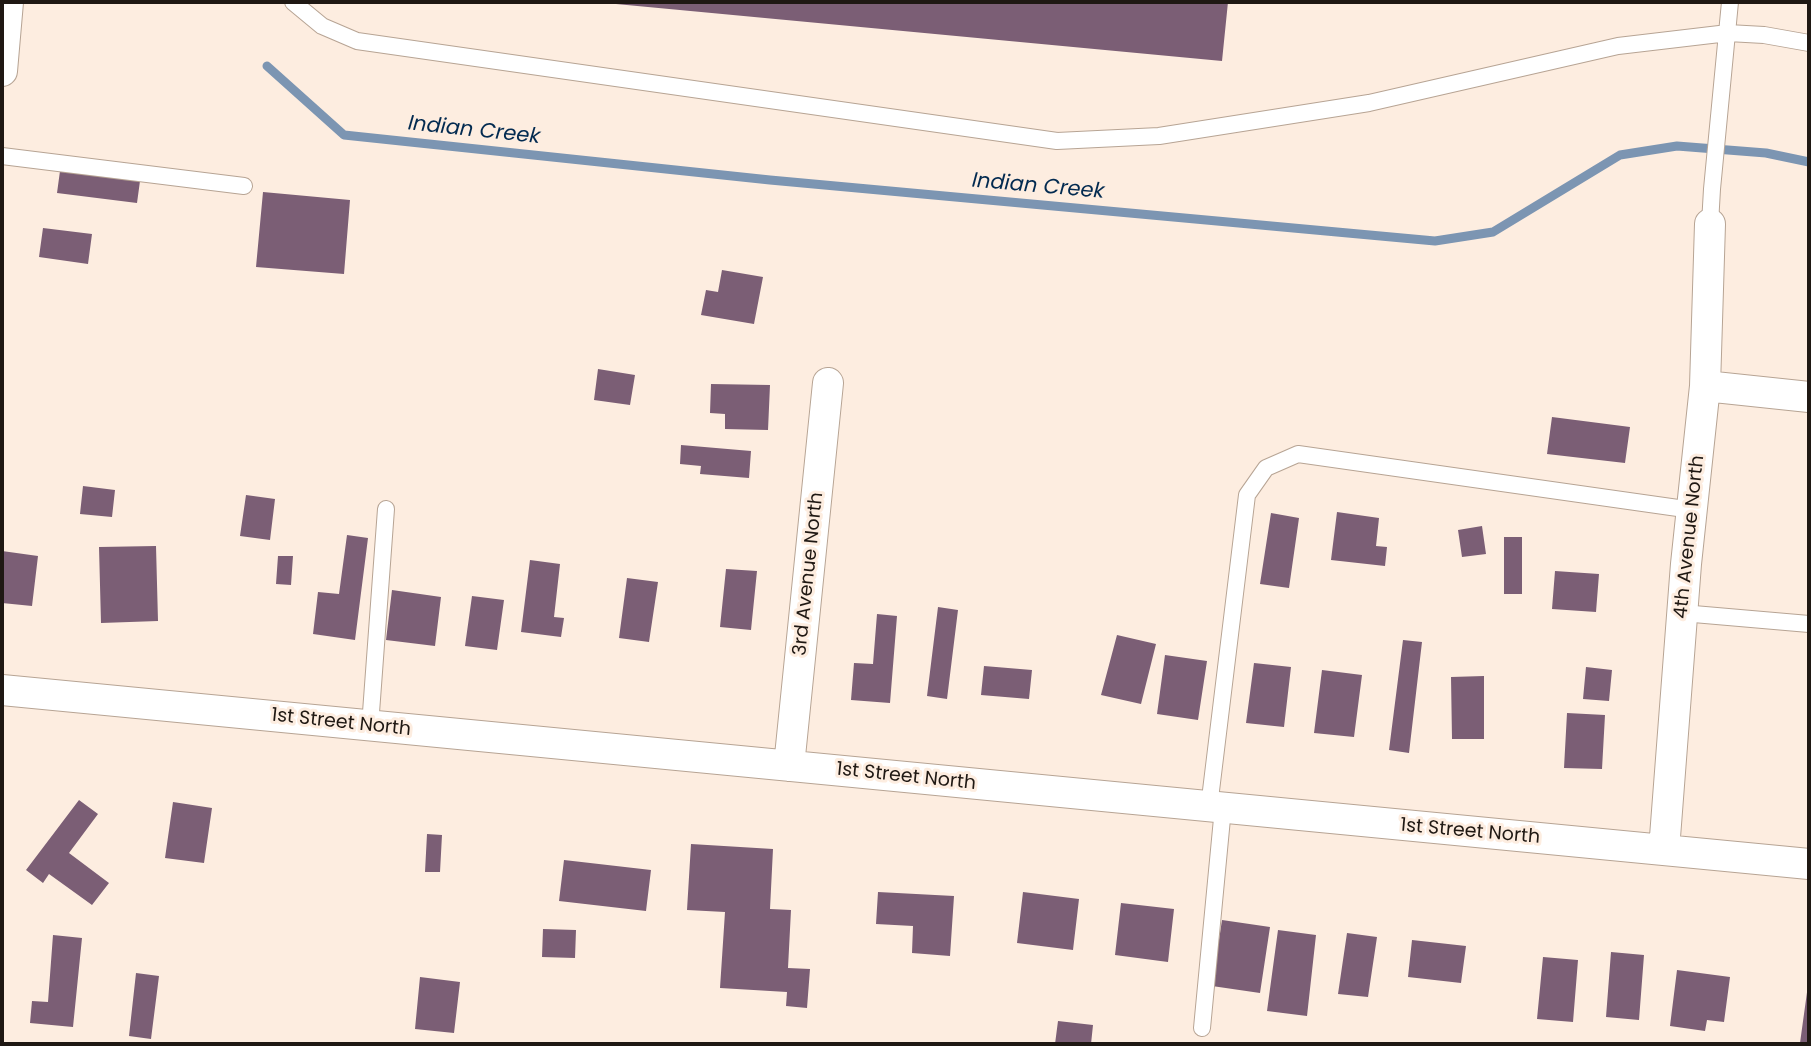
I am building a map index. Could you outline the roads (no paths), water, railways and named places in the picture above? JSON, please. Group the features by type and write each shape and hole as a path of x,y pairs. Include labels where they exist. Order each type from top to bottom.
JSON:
{"street":[{"path":"2,71 8,2"},
{"name":"4th Avenue North","path":"1664,850 1682,613 1705,386 1710,224"},
{"name":"3rd Avenue North","path":"789,766 828,383"},
{"path":"1705,386 1809,397"},
{"name":"1st Street North","path":"2,690 1809,864"}],"lane":[{"path":"293,2 322,26 356,41 1057,141 1159,136 1369,103 1618,46 1728,33 1764,35 1809,43"},
{"path":"1710,224 1730,2"},
{"path":"2,156 244,186"},
{"path":"1202,1028 1216,807 1247,495 1266,468 1298,454 1692,510"},
{"path":"370,726 386,509"},
{"path":"1682,613 1809,624"}],"waterway":[{"name":"Indian Creek","path":"267,66 344,135 770,180 1435,241 1493,232 1620,155 1677,146 1766,153 1809,162"}]}
